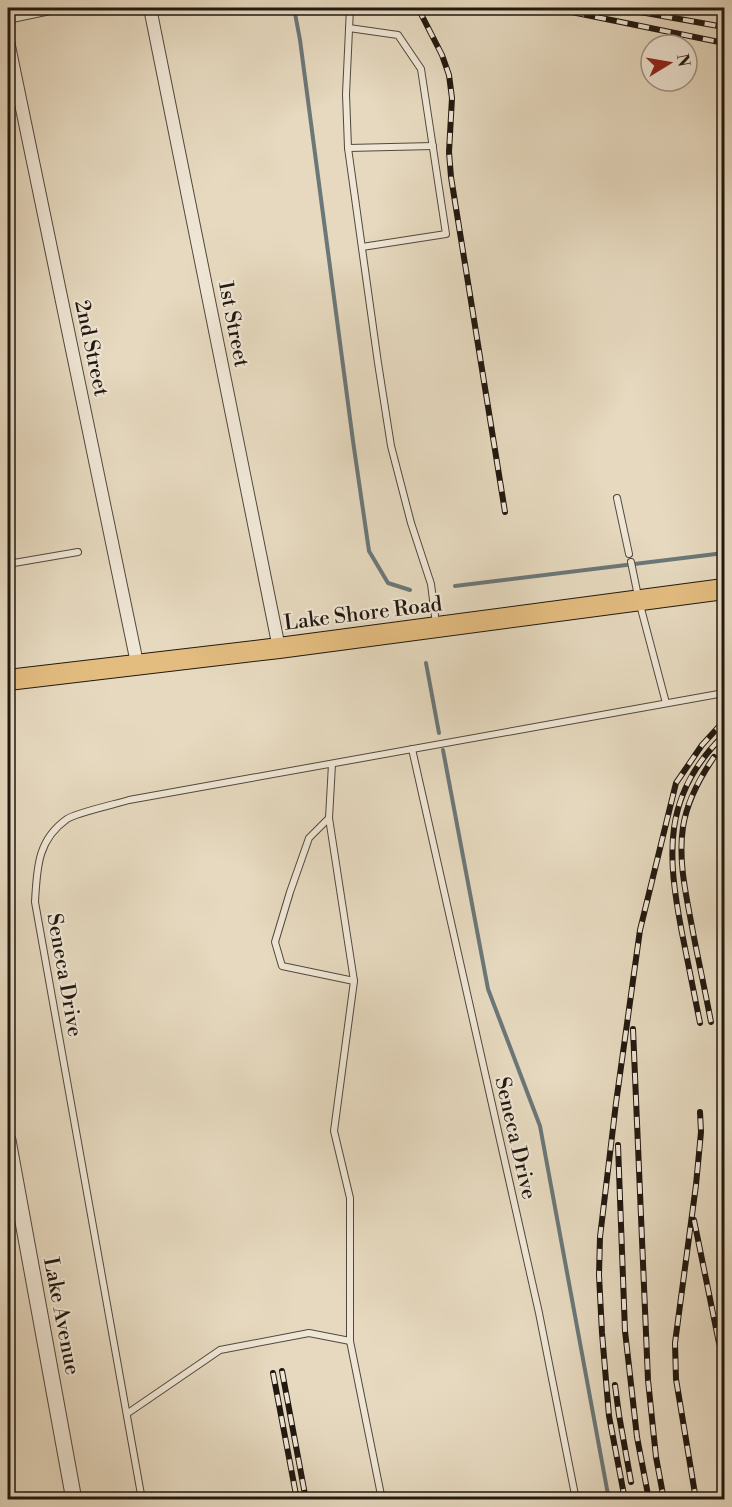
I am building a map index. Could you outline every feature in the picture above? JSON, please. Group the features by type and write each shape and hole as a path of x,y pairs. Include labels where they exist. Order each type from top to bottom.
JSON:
{"highway":[{"name":"Lake Shore Road","path":"8,680 279,648 724,589"}],"street":[{"path":"8,17 51,8"},
{"name":"1st Street","path":"150,8 279,648"},
{"name":"2nd Street","path":"8,41 137,663"},
{"name":"Lake Avenue","path":"8,1140 74,1500"}],"lane":[{"path":"350,8 346,94 348,147 362,247 391,446 411,523 431,584 437,627"},
{"path":"349,28 398,35 421,69 446,234 362,247"},
{"path":"348,147 433,146"},
{"path":"617,498 629,554"},
{"path":"8,564 78,552"},
{"path":"630,562 666,703"},
{"name":"Seneca Drive","path":"142,1500 35,902 37,865 45,842 68,818 129,800 724,693"},
{"name":"Seneca Drive","path":"412,749 539,1313 576,1500"},
{"path":"332,764 328,818 354,981 334,1131 350,1198 350,1341 382,1500"},
{"path":"328,818 309,838 275,942 282,966 354,981"},
{"path":"128,1413 220,1350 309,1333 350,1341"}],"waterway":[{"path":"294,8 369,551 388,583 410,590"},
{"path":"455,586 724,553"},
{"path":"426,663 439,733"},
{"path":"443,750 488,989 540,1126 609,1500"}],"railway":[{"path":"418,8 442,55 449,75 452,98 449,152 451,177 505,512"},
{"path":"552,8 724,43"},
{"path":"618,8 724,27"},
{"path":"625,1500 609,1416 599,1275 600,1237 616,1103 640,930 676,783 702,745 724,721"},
{"path":"700,1023 677,905 672,852 674,827 689,780 724,735"},
{"path":"711,1022 685,890 681,852 687,808 714,757"},
{"path":"633,1029 648,1380 656,1457 664,1500"},
{"path":"696,1500 676,1379 675,1343 696,1185 701,1132 700,1112"},
{"path":"618,1145 625,1331 637,1437 649,1500"},
{"path":"694,1220 719,1343 724,1353"},
{"path":"282,1371 306,1500"},
{"path":"273,1373 297,1500"},
{"path":"615,1385 631,1482"}]}
